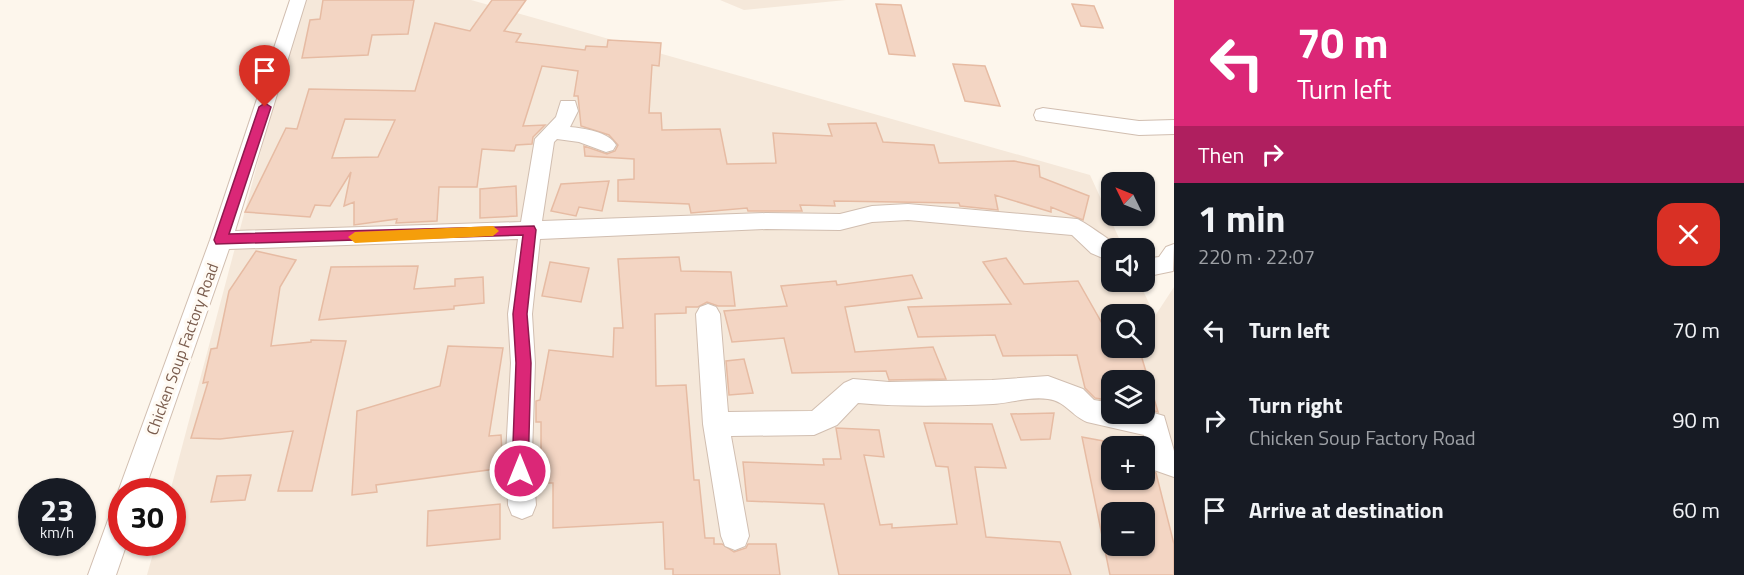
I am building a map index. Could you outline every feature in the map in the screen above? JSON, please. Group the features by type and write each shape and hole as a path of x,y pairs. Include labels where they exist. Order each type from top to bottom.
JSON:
{"street":[{"name":"Chicken Soup Factory Road","path":"136,478 221,240 298,0"},
{"path":"522,505 519,454 523,363 520,314 530,230 545,140 555,132 569,111 568,106"},
{"path":"1043,115 1139,128 1174,128"},
{"path":"555,132 582,135 606,145"},
{"path":"221,240 766,221 840,222 873,214 908,212 1077,227 1101,248"},
{"path":"1155,266 1165,265 1174,253"},
{"path":"708,314 716,424 726,494 735,536"},
{"path":"716,424 814,423 828,416 853,391 889,394 992,392 1048,387 1074,398 1088,411 1155,425 1159,452 1163,460 1174,464"},
{"path":"102,575 109,556"}],"shaded area":[{"path":"301,0 471,0 1090,175 1101,199 1101,226 1113,226 1119,238 1101,238 1101,292 1144,292 1149,304 1101,304 1101,358 1155,358 1155,316 1174,287 1174,575 147,575 152,556 186,556 186,478 174,478"},
{"path":"720,0 846,0 744,10"}],"building":[{"path":"323,0 414,0 408,34 372,35 368,55 302,58 310,20 320,19"},
{"path":"492,0 526,0 504,31 521,34 516,42 585,50 586,46 607,47 608,40 661,43 659,66 652,65 649,113 661,113 662,130 720,129 727,164 776,163 773,133 832,136 828,124 876,123 883,142 934,145 939,163 1014,161 1039,166 1040,177 1089,196 1083,220 1051,207 1051,212 995,195 998,210 960,206 959,203 834,201 835,206 800,205 802,211 748,211 747,208 691,213 689,204 618,201 618,180 634,179 634,159 585,156 584,146 607,154 615,151 618,145 609,135 581,126 578,96 574,96 578,71 542,66 523,126 545,125 533,137 532,144 516,145 514,151 482,149 477,187 439,187 437,221 396,223 397,219 354,225 354,202 344,206 351,172 330,206 315,205 310,217 245,212 286,128 297,129 309,89 415,91 435,23 470,31","holes":["345,119 395,120 378,157 332,158"]},
{"path":"876,4 901,5 915,56 889,54"},
{"path":"1072,4 1094,6 1103,28 1081,26"},
{"path":"953,64 985,66 1000,106 965,101"},
{"path":"609,181 602,211 579,207 576,216 551,211 561,184"},
{"path":"516,186 517,216 480,218 480,189"},
{"path":"256,251 296,260 280,287 271,346 311,342 311,340 346,341 312,491 278,491 293,431 220,439 191,438 208,382 203,383 211,349 217,348 229,291"},
{"path":"679,257 681,271 731,272 735,306 718,306 707,302 698,307 686,307 686,313 655,314 656,386 686,385 694,480 699,480 705,538 714,538 714,544 722,544 734,552 746,548 748,544 776,544 780,575 673,575 673,569 665,569 663,522 553,528 553,483 541,483 541,422 536,422 536,401 540,400 549,350 613,357 614,328 623,328 618,259"},
{"path":"1006,258 1024,284 1078,281 1101,322 1101,358 1142,358 1145,370 1101,370 1101,399 1095,398 1085,388 1077,355 1003,356 995,335 918,337 908,307 1011,304 983,262"},
{"path":"550,262 589,268 581,302 542,296"},
{"path":"418,266 414,289 455,286 455,279 483,277 484,303 454,306 454,309 319,320 331,267"},
{"path":"912,275 922,298 845,307 855,352 933,347 946,379 889,380 886,371 792,373 784,338 732,342 724,311 787,306 781,286 836,281 837,285"},
{"path":"448,346 503,348 489,436 501,435 503,468 376,485 377,492 352,495 357,411 440,386"},
{"path":"744,359 753,393 729,395 726,361"},
{"path":"1054,413 1050,439 1021,440 1011,414"},
{"path":"924,423 992,424 1006,468 975,467 986,537 1060,542 1071,575 839,575 824,504 747,501 743,462 824,465 823,459 841,459 836,428 879,430 884,457 864,455 880,525 892,524 892,528 957,524 948,467 936,466"},
{"path":"1082,437 1101,441 1101,490 1155,490 1156,473 1174,544 1174,575 1110,575 1106,556 1155,556 1155,502 1101,502 1101,531"},
{"path":"251,475 245,500 211,502 217,476"},
{"path":"500,504 500,539 427,546 428,511"}],"slow traffic":[{"path":"355,237 493,231"}],"route":[{"path":"265,107 221,240 530,230 520,314 523,363 520,471"}]}
